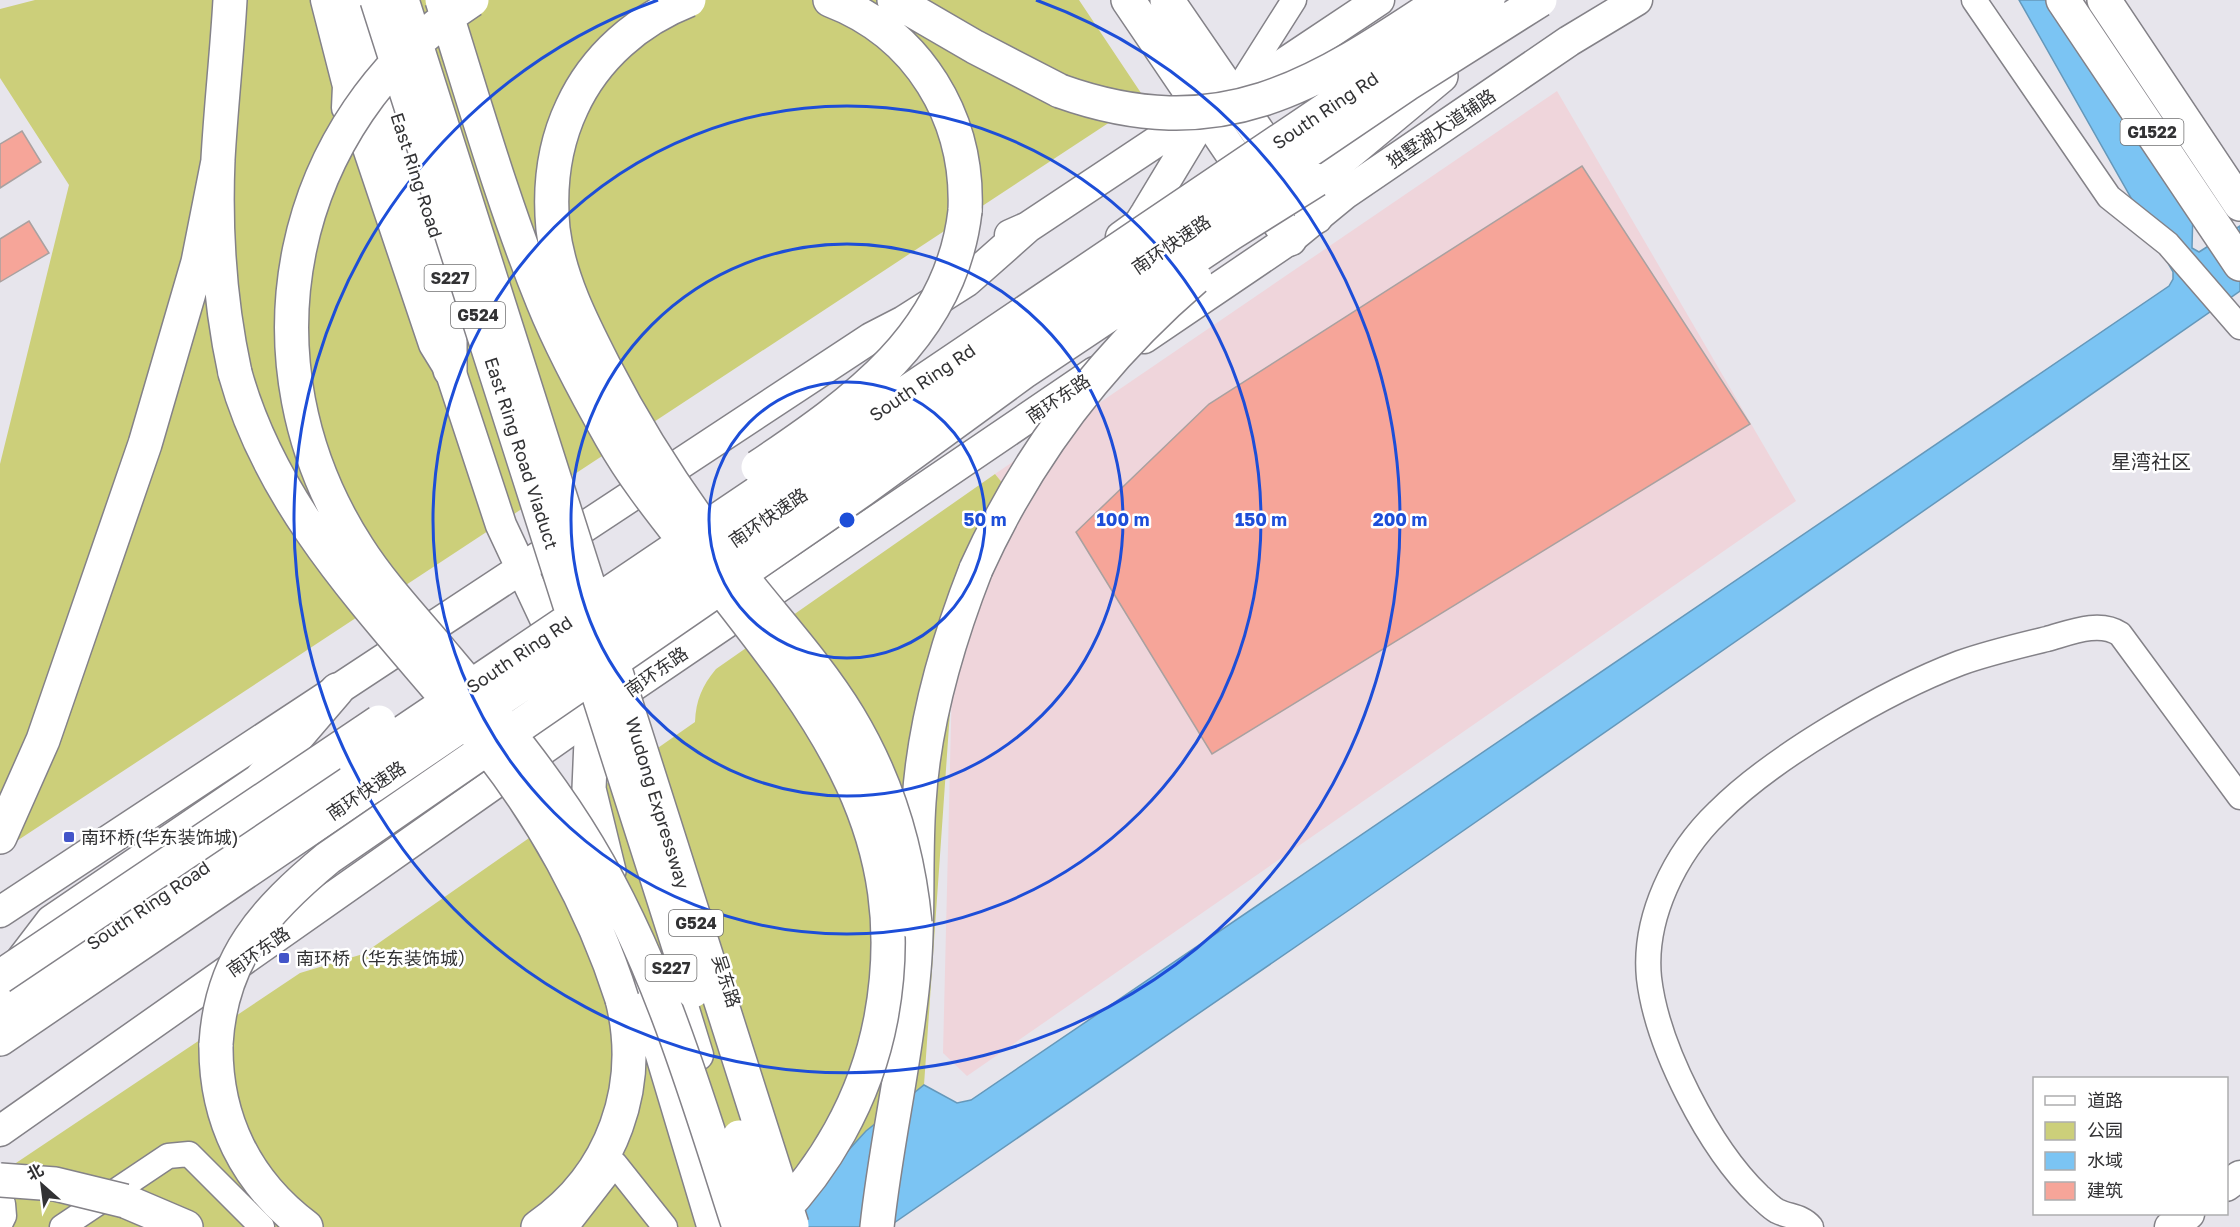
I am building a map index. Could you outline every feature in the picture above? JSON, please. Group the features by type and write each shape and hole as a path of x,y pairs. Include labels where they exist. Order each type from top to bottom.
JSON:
{"highway":[{"path":"230,0 218,161 220,269 227,338 243,400 262,446 291,498 334,564 376,618 479,737 536,820 595,926 622,999 628,1029 630,1066 624,1104 615,1134 601,1161 583,1186 562,1208 538,1227"},
{"path":"345,0 450,339 450,370"},
{"name":"East Ring Road Viaduct","path":"377,0 579,621"},
{"name":"East Ring Road Viaduct","path":"402,0 579,621"},
{"path":"442,0 502,188 542,301 566,354 616,447 644,489 823,725 857,792 875,841 885,894 888,948 884,1002 872,1055 853,1106 827,1154 794,1197 755,1225 618,898 570,817 526,755 384,584 357,547 326,487 304,422 294,355 293,309 302,242 320,176 356,113 385,74 425,34 472,0"},
{"path":"689,0 649,20 615,46 592,72 574,102 561,134 554,168 552,214 560,261 587,334 656,459 738,573 827,683 861,738 887,797 900,838 915,923"},
{"path":"18,990 764,463 852,399 898,356 925,322 938,300 962,246 966,194 963,160 948,110 922,66 885,30 856,11 830,0"},
{"path":"894,0 1036,80 1080,98 1140,111 1182,112 1244,105 1283,94 1322,77 1443,0"},
{"path":"937,0 1036,80"},
{"path":"1128,0 1290,240"},
{"path":"1167,0 1232,98 1316,217"},
{"path":"877,1227 883,1173 908,1027 914,969 919,802 940,677 962,606 1005,508 1059,426 1121,349 1171,299 1316,180 1496,12 1540,0"},
{"name":"G1522","path":"2063,0 2240,264"},
{"name":"G1522","path":"2104,0 2240,204"},
{"name":"South Ring Rd","path":"0,1005 18,990 1496,12"},
{"path":"0,837 43,740 146,444 198,262 218,161"},
{"path":"306,1227 272,1198 245,1161 226,1120 217,1075 219,1016 230,974 250,936 276,903 327,858 387,814 862,490 1025,371 1230,234 1316,180"},
{"name":"Wudong Expressway","path":"579,621 755,1225"},
{"name":"Wudong Expressway","path":"579,621 792,1227"},
{"path":"0,1038 18,990 52,922 259,781 337,690"},
{"path":"592,717 589,789 594,819 685,1138 714,1227"},
{"path":"0,1180 55,1184 96,1192 186,1227"}],"main road":[{"path":"326,0 348,86 347,108 362,130 434,344 450,370 501,525 530,563 592,717"},
{"name":"East Ring Road","path":"362,0 530,563"},
{"name":"S227","path":"414,0 583,528"},
{"path":"0,912 871,338 916,295 996,242 1028,227 1165,136 1232,98 1379,0"},
{"name":"独墅湖大道辅路","path":"1316,217 1346,193 1569,41 1625,0"},
{"name":"独墅湖大道辅路","path":"1569,41 1637,0"},
{"path":"579,621 601,585 1139,224 1205,115"},
{"name":"南环东路","path":"0,1131 633,686 1290,240 1316,217"},
{"name":"吴东路","path":"583,528 806,1227"},
{"name":"S227","path":"530,563 579,621 592,717 755,1225"},
{"path":"2170,1227 2188,1215"}],"street":[{"path":"1232,98 1294,0"},
{"path":"1974,0 2109,197 2168,244 2240,327"},
{"path":"1811,1227 1804,1221 1779,1212 1765,1202 1722,1148 1673,1064 1655,1011 1649,963 1650,938 1656,915 1684,852 1717,812 1742,790 1798,751 1918,681 1997,651 2100,627 2120,634 2240,798"},
{"path":"62,1227 168,1156 189,1155 262,1227"},
{"path":"566,1227 615,1164 665,1227"}],"shaded area":[{"path":"1557,91 1796,501 967,1076 943,1053 952,683 977,603 1021,506 995,474"}],"green space":[{"path":"35,0 1079,0 1145,99 0,852 0,464 69,185 0,78 0,9"},
{"path":"995,474 1021,506 993,565 952,683 924,1085 866,1131 825,1176 752,1227 0,1227 10,1167 300,973 363,954 695,722 701,694 716,669"}],"water":[{"path":"2019,0 2075,0 2193,209 2192,248 2199,252 2240,226 2240,291 1352,908 888,1227 752,1227 825,1176 866,1131 924,1085 957,1103 971,1100 2169,286 2173,279 2173,272"}],"building":[{"path":"22,131 41,162 0,188 0,144"},
{"path":"1582,166 1750,424 1212,754 1076,532 1209,404"},
{"path":"29,221 49,253 0,282 0,239"}],"place":[{"name":"南环桥(华东装饰城)","path":"69,837"},
{"name":"南环桥（华东装饰城）","path":"284,958"}],"district":[{"name":"星湾社区","path":"2151,461"}]}
